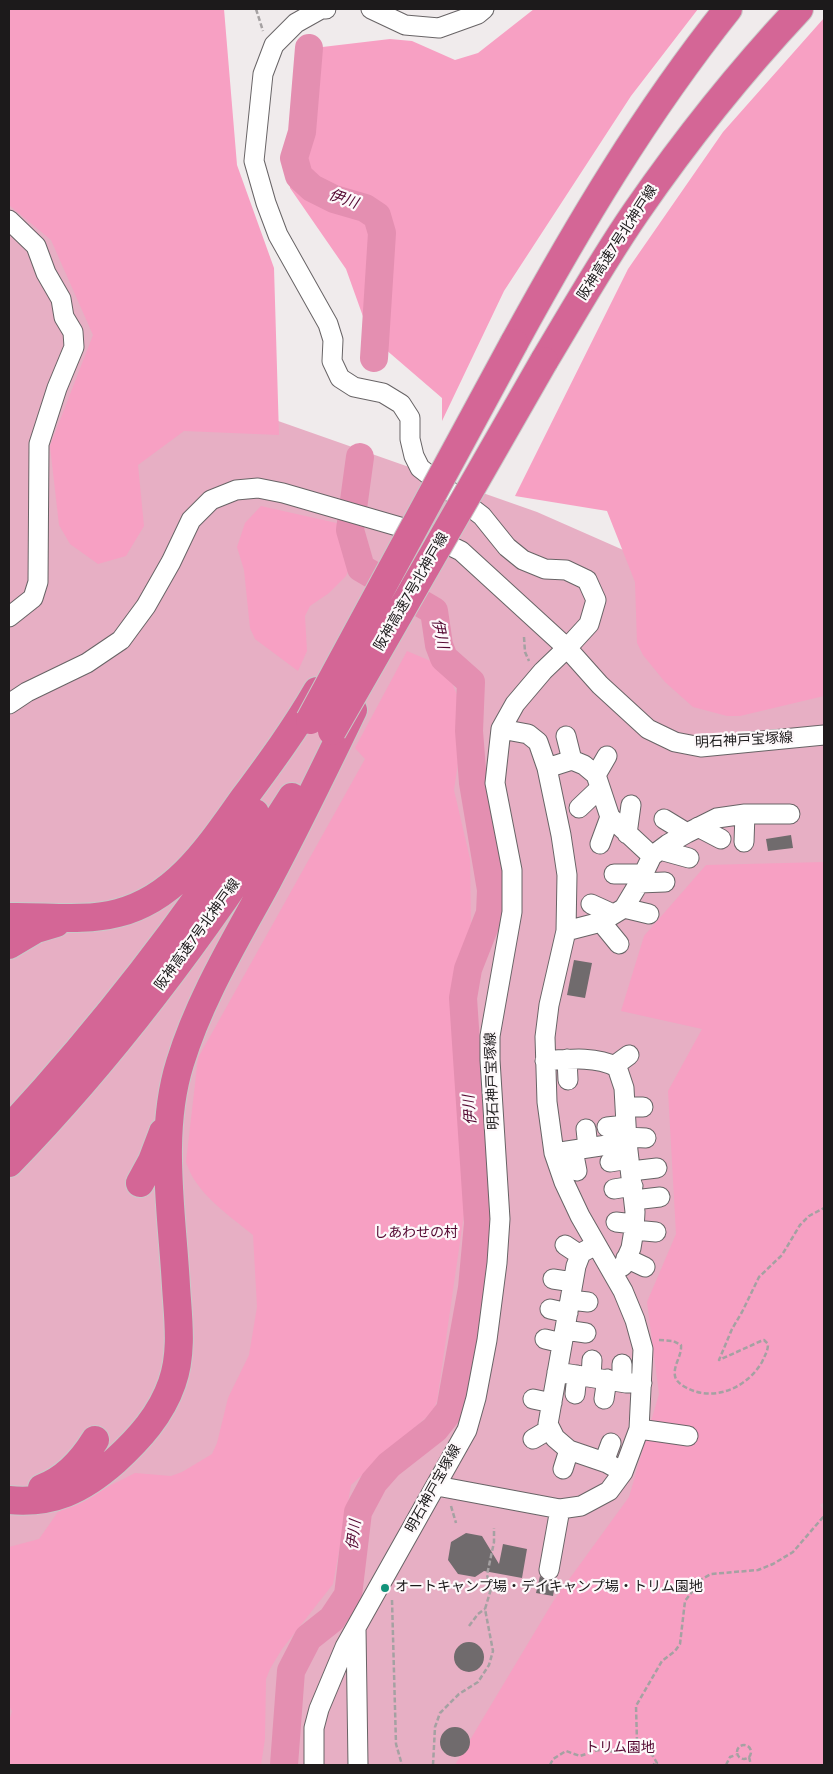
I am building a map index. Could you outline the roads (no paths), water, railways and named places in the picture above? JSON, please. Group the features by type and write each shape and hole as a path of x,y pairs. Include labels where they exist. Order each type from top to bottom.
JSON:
{"highway":[{"name":"阪神高速7号北神戸線","path":"9,1163 103,1058 191,948 249,866 296,792 321,726 399,556 514,343 551,276 627,149 684,66 728,9"},
{"name":"阪神高速7号北神戸線","path":"9,1129 76,1054 142,973 233,847 277,778 321,726 391,629 544,360 636,212 718,103 772,38 799,9"},
{"path":"9,917 77,918 106,916 125,911 146,902 171,886 195,864 271,762 321,726"},
{"path":"9,1498 30,1501 55,1498 91,1480 126,1451 141,1435 152,1422 168,1395 177,1367 179,1338 169,1173 170,1111 175,1080 201,1007 269,878 321,726"},
{"path":"9,945 36,929 77,918"},
{"path":"140,1184 159,1144 170,1111"},
{"path":"9,1498 36,1491 67,1475 83,1458 95,1440"}],"street":[{"path":"9,704 27,692 87,663 121,640 146,606 171,562 191,520 211,500 236,490 258,488 283,493 428,535 461,551 567,648 589,624 596,600 587,580 566,570 545,569 523,560 507,547 482,516 420,468 414,456 410,439 410,418 401,404 383,392 354,387 340,378 332,361 333,340 328,324 278,235 266,203 254,161 263,74 274,44 296,23 326,9"},
{"path":"371,9 405,25 439,28 478,14 484,9"},
{"path":"9,220 36,246 46,273 61,299 64,317 73,332 74,347 57,388 39,444 38,582 33,598 9,617"},
{"name":"明石神戸宝塚線","path":"314,1765 314,1728 319,1708 345,1647 466,1430 476,1398 488,1340 500,1219 490,1036 512,912 512,870 495,783 501,729 515,704 543,671 567,648 600,685 648,728 675,742 701,747 824,735"},
{"path":"436,1486 560,1509 581,1506 609,1491 623,1472 639,1429 643,1349 635,1320 623,1291 580,1216 554,1153 547,1102 545,1037 548,1005 566,931 567,875 547,768 538,742 528,734 501,729"},
{"path":"566,736 572,760"},
{"path":"579,808 597,782 607,756"},
{"path":"547,768 572,760 584,765 597,782 610,817 627,834 656,853 689,858"},
{"path":"627,834 631,805"},
{"path":"744,842 745,814"},
{"path":"619,944 613,915 641,878 656,853 693,830 717,818 745,814 790,814"},
{"path":"600,844 610,817"},
{"path":"664,819 721,839"},
{"path":"614,874 665,882"},
{"path":"591,904 613,915"},
{"path":"566,931 613,915 649,914"},
{"path":"545,1061 567,1059 588,1050 617,1071 624,1088 628,1146 628,1226 630,1248 623,1266 612,1272"},
{"path":"567,1059 568,1080"},
{"path":"577,1171 586,1129"},
{"path":"610,1162 628,1146 646,1138"},
{"path":"554,1153 628,1146 656,1168"},
{"path":"614,1189 628,1146"},
{"path":"628,1146 660,1197"},
{"path":"628,1226 656,1232"},
{"path":"596,1245 581,1253 573,1250 565,1315 552,1372 552,1403 548,1424 562,1437 623,1472"},
{"path":"626,1258 645,1267"},
{"path":"553,1279 565,1315 586,1333"},
{"path":"552,1372 602,1373 642,1382"},
{"path":"574,1394 602,1373"},
{"path":"602,1373 604,1400"},
{"path":"533,1399 552,1403"},
{"path":"639,1429 688,1436"},
{"path":"533,1439 562,1437"},
{"path":"562,1437 563,1469"},
{"path":"604,1462 611,1443"},
{"path":"548,1570 560,1509"},
{"path":"356,1628 358,1765"}],"waterway":[{"name":"伊川","path":"309,48 302,132 294,158 299,176 312,188 334,199 365,208 377,216 382,233 374,358"},
{"name":"伊川","path":"284,1765 291,1671 308,1638 332,1619 348,1595 358,1512 374,1482 389,1465 435,1429 450,1410 472,1288 478,1223 463,998 468,969 490,913 491,890 473,783 469,731 471,682 444,658 439,645 434,611 361,568 350,530 360,457"}],"place":[{"name":"オートキャンプ場・デイキャンプ場・トリム園地","path":"385,1588"}],"park label":[{"name":"しあわせの村","path":"416,1234"},
{"name":"トリム園地","path":"620,1749"}]}
